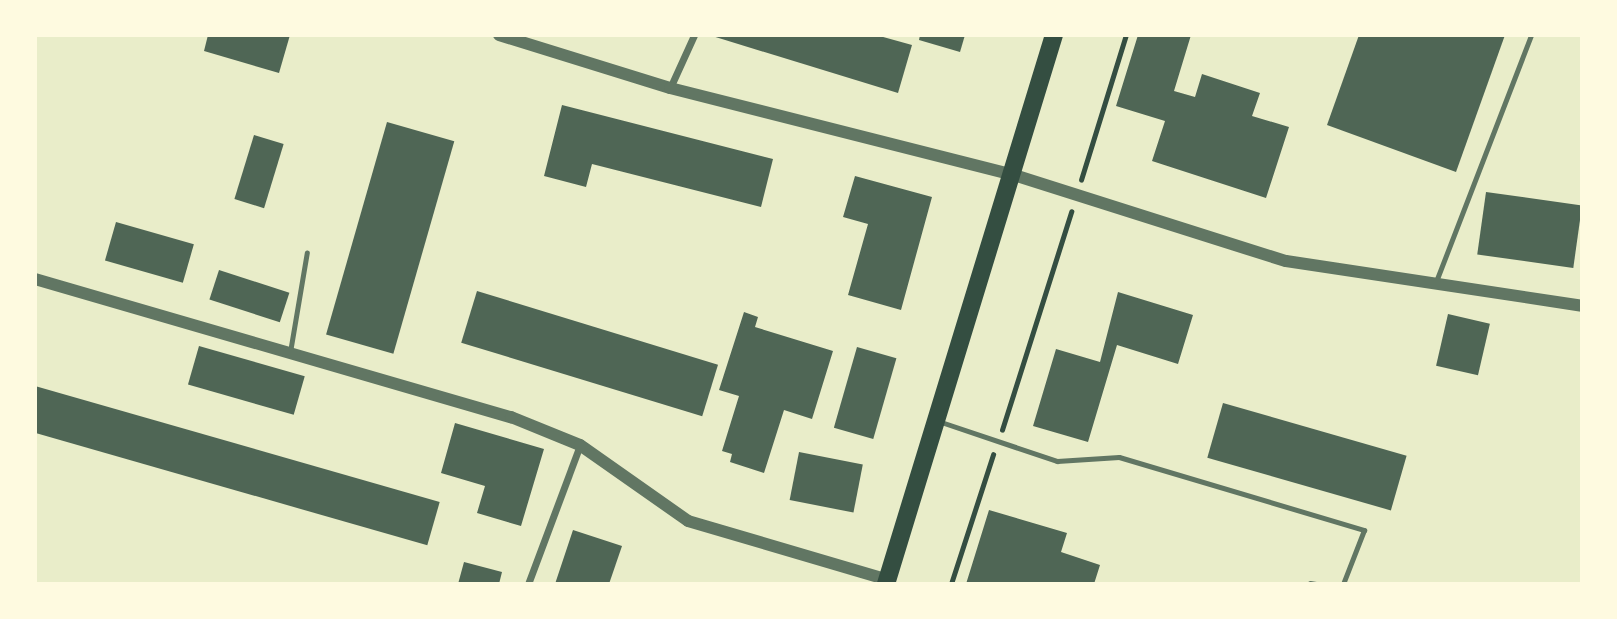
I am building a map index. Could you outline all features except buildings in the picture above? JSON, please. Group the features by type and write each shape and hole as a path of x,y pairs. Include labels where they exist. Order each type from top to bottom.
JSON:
{"main road":[{"path":"887,582 934,419 1054,35"}],"street":[{"path":"499,35 670,88 1011,174 1286,261 1582,306"},
{"path":"670,88 694,35"},
{"path":"35,279 511,417 580,445 688,521 887,582"},
{"path":"528,584 580,445"}],"lane":[{"path":"1435,284 1531,35"},
{"path":"289,352 306,252"},
{"path":"934,419 1057,461 1119,457 1364,530 1343,584"}],"path":[{"path":"951,584 1126,35"}]}
